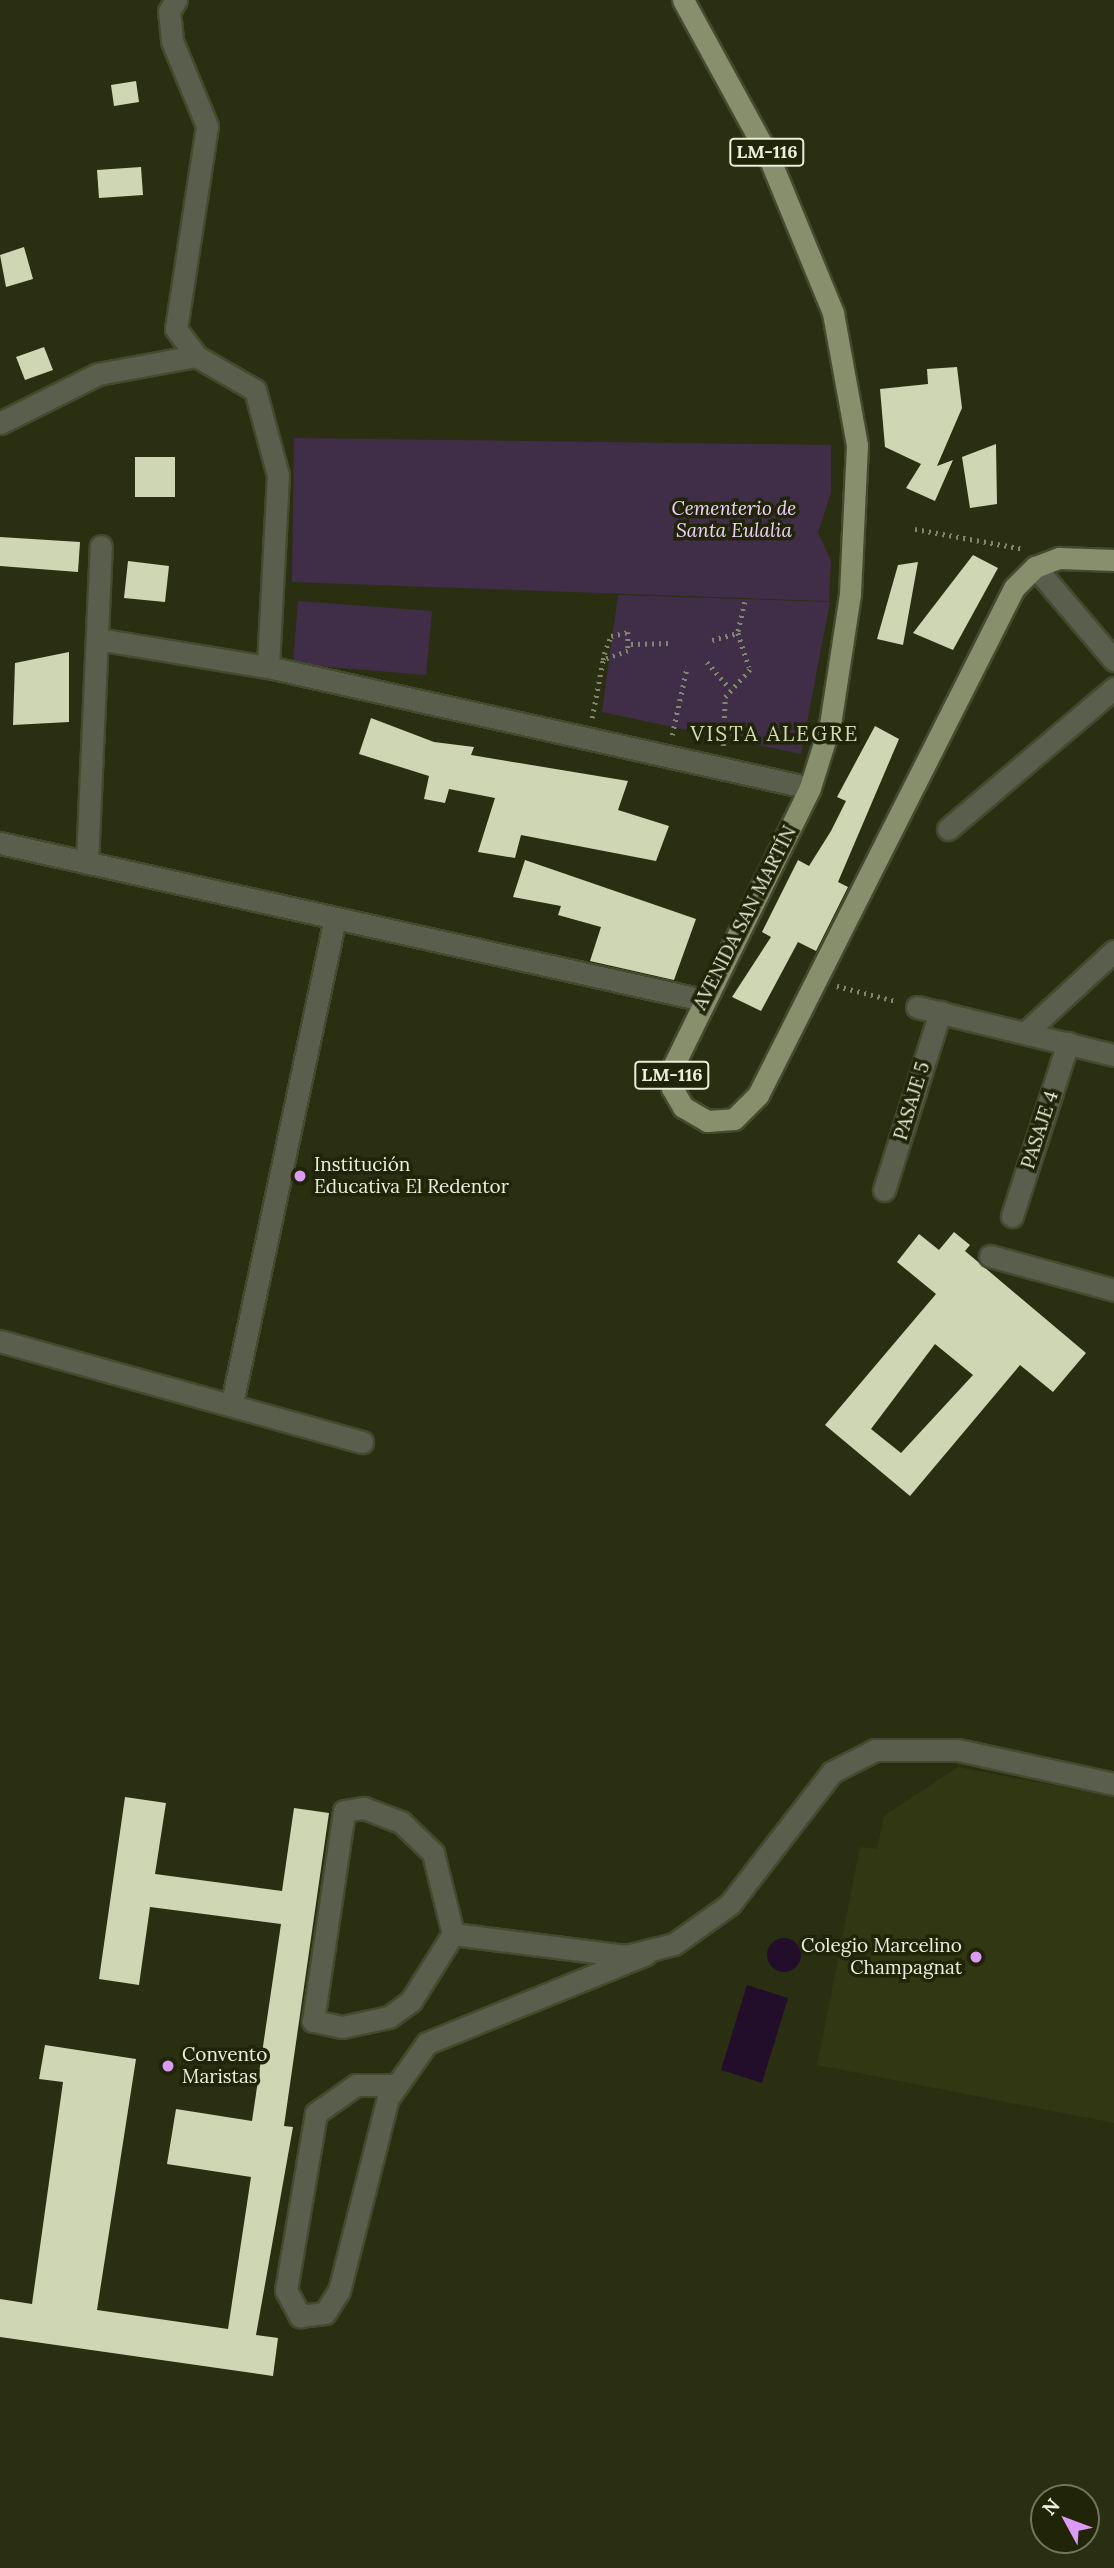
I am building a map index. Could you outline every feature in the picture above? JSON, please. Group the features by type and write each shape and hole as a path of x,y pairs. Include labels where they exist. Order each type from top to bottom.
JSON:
{"main road":[{"name":"AVENIDA SAN MARTÍN","path":"683,0 768,155 833,313 854,403 856,477 840,678 810,788 703,1000 672,1069 672,1088 683,1107 707,1121 734,1119 758,1095 818,981 999,609 1035,568 1059,558 1114,560"}],"street":[{"path":"176,0 169,11 172,41 207,126 176,329 196,356 255,390 268,422 278,475 268,667"},
{"path":"0,423 98,374 196,356"},
{"path":"87,863 101,546"},
{"path":"1035,568 1114,660"},
{"path":"98,639 268,667 719,764 810,788"},
{"path":"948,829 1114,688"},
{"path":"0,843 335,920 703,1000"},
{"path":"232,1403 335,920"},
{"path":"1025,1033 1114,951"},
{"path":"917,1007 1114,1055"},
{"name":"PASAJE 5","path":"884,1190 940,1012"},
{"name":"PASAJE 4","path":"1012,1216 1068,1043"},
{"path":"990,1256 1114,1290"},
{"path":"0,1341 362,1441"},
{"path":"397,2085 356,2085 316,2113 286,2290 300,2316 325,2313 339,2291 388,2098 427,2043 674,1944 730,1904 832,1772 875,1749 958,1750 1114,1784"},
{"path":"344,1811 383,1814 420,1837 445,1881 453,1934 428,1979 389,2017 342,2026 313,2021 344,1811"},
{"path":"453,1934 646,1954"}],"path":[{"path":"915,529 973,535 1059,558"},
{"path":"719,764 730,688 751,667 738,633 745,602"},
{"path":"589,736 603,660 619,629 628,632 631,644"},
{"path":"712,640 738,633"},
{"path":"631,644 672,643"},
{"path":"603,660 622,656 631,644"},
{"path":"706,662 730,688"},
{"path":"668,753 687,667"},
{"path":"818,981 917,1007"}],"shaded area":[{"name":"Colegio Marcelino Champagnat","path":"958,1767 1114,1797 1114,2123 817,2065 860,1847 877,1849 884,1816"},
{"path":"784,1938 796,1943 801,1955 796,1967 784,1972 772,1967 767,1955 772,1943"},
{"path":"747,1985 788,1998 762,2083 721,2070"}],"green space":[{"name":"Cementerio de Santa Eulalia","path":"294,438 831,445 831,492 818,533 831,561 829,601 292,582"},
{"path":"618,595 830,602 801,754 602,712"},
{"path":"298,601 432,611 426,675 293,664"}],"building":[{"path":"136,81 139,102 114,106 111,85"},
{"path":"141,167 143,195 99,198 97,170"},
{"path":"24,247 33,279 6,287 0,255"},
{"path":"44,347 53,370 25,380 16,357"},
{"path":"957,367 962,408 937,466 953,460 935,501 906,488 921,464 885,447 880,389 928,384 927,369"},
{"path":"996,444 997,504 970,508 962,457"},
{"path":"135,457 175,457 175,497 135,497"},
{"path":"0,537 80,542 78,572 0,566"},
{"path":"973,555 998,568 953,650 913,633"},
{"path":"128,561 169,566 165,602 124,598"},
{"path":"918,562 903,645 877,639 898,565"},
{"path":"69,652 69,722 13,725 15,663"},
{"path":"371,718 434,742 474,747 471,755 628,781 618,810 669,826 656,861 521,835 515,858 478,852 495,798 449,789 445,803 424,799 429,776 359,754"},
{"path":"875,726 899,739 838,882 848,887 816,951 798,942 761,1011 732,997 771,937 762,932 798,860 809,866 831,831 846,801 837,797"},
{"path":"525,860 696,919 674,980 590,961 601,927 558,915 561,906 513,897"},
{"path":"954,1232 970,1245 965,1251 1086,1353 1053,1392 1020,1365 910,1496 825,1425 936,1294 897,1262 919,1234 939,1250","holes":["935,1344 973,1375 901,1453 871,1429"]},
{"path":"125,1797 166,1803 155,1874 282,1891 294,1808 329,1813 284,2126 293,2127 256,2335 278,2338 273,2376 0,2337 0,2299 32,2304 63,2082 39,2079 45,2045 136,2059 97,2310 228,2329 251,2177 167,2164 176,2109 252,2121 281,1924 150,1907 139,1985 99,1979"}],"place":[{"name":"Institución Educativa El Redentor","path":"300,1176"},
{"name":"Colegio Marcelino Champagnat","path":"976,1957"},
{"name":"Convento Maristas","path":"168,2066"}],"district":[{"name":"VISTA ALEGRE","path":"775,734"}]}
